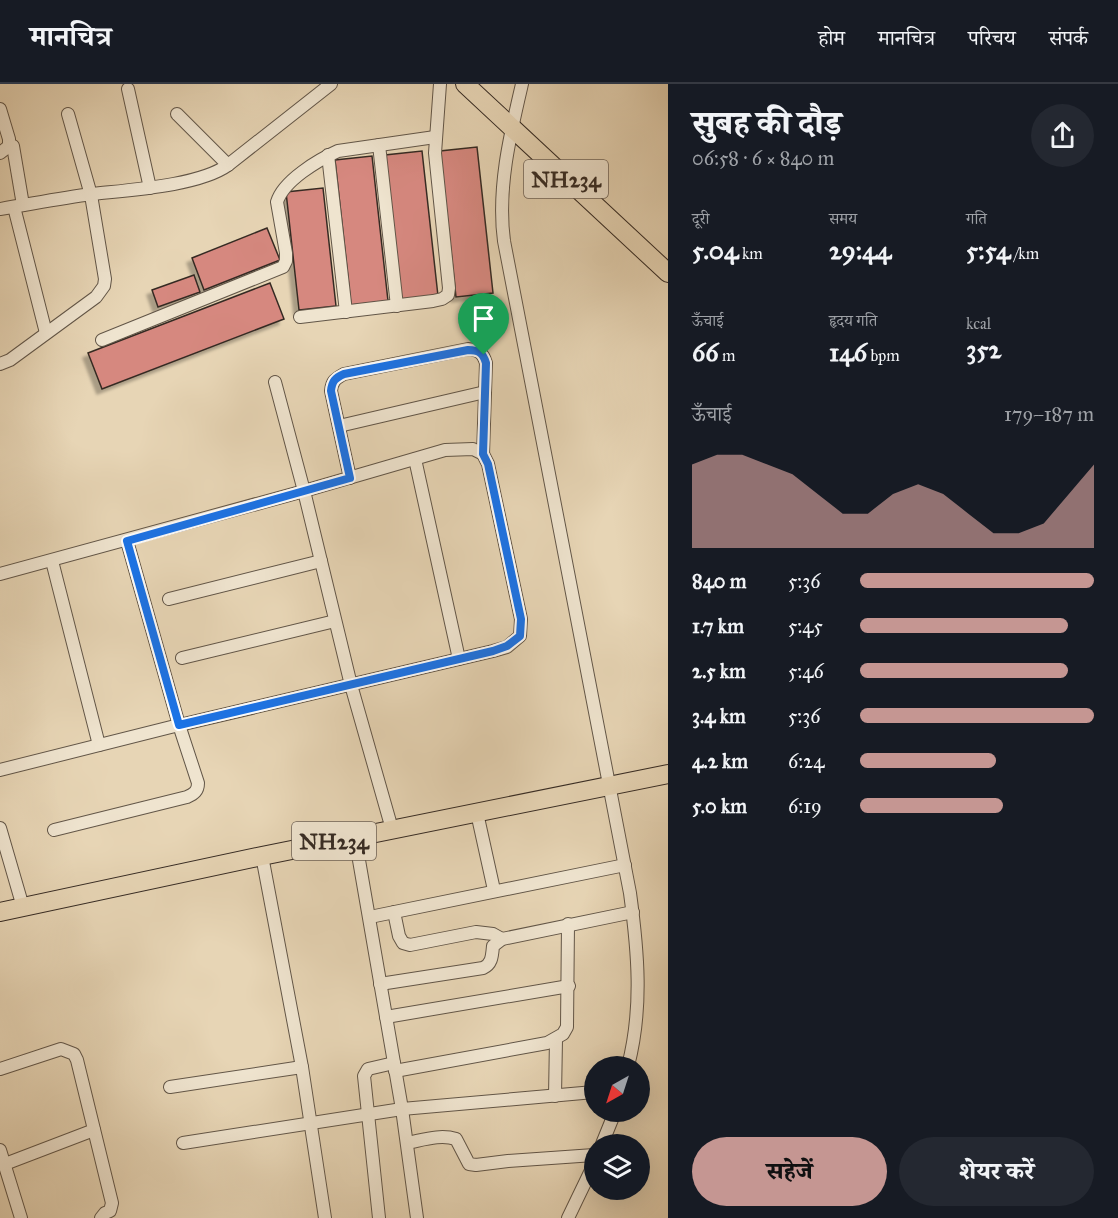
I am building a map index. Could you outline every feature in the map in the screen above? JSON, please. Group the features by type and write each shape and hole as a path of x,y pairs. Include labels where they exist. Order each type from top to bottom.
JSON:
{"highway":[{"name":"NH234","path":"465,84 668,273"},
{"name":"NH234","path":"1,910 668,774"}],"street":[{"path":"0,209 150,188 211,175 228,165 331,84"},
{"path":"300,317 397,306 442,299 448,295 435,137 440,84"},
{"path":"522,84 512,128 501,205 504,241 633,912 638,950 638,994 630,1056"},
{"path":"128,89 150,188"},
{"path":"0,109 9,146 0,153"},
{"path":"0,364 10,360 96,297 104,286 105,279 91,195 68,114"},
{"path":"177,114 228,165"},
{"path":"102,340 283,267 286,253 277,202 279,194 291,182 328,155 338,151 435,137"},
{"path":"379,145 397,306"},
{"path":"13,146 19,206 45,333"},
{"path":"328,155 346,312"},
{"path":"0,770 459,659 507,646 520,636 521,619 488,464 483,454 486,363 484,355 477,350 468,350 344,374 335,379 331,391 350,478"},
{"path":"275,382 351,685 392,830"},
{"path":"339,426 485,392"},
{"path":"0,574 127,541 445,450 473,449 483,454"},
{"path":"415,459 459,659"},
{"path":"54,830 194,794 198,789 127,541"},
{"path":"52,561 99,745"},
{"path":"169,599 321,561"},
{"path":"182,658 335,621"},
{"path":"477,813 494,890"},
{"path":"0,828 23,907"},
{"path":"355,837 402,1108 417,1218"},
{"path":"262,856 302,1067 325,1218"},
{"path":"370,917 625,865"},
{"path":"394,912 399,936 403,943 410,945 476,932 493,934 502,939"},
{"path":"380,984 483,969 491,959 493,946 502,939 633,912"},
{"path":"379,1218 364,1072 372,1068 394,1067 547,1043 563,1034 567,1027 569,986 568,924"},
{"path":"386,1017 569,986"},
{"path":"555,1096 556,1039"},
{"path":"0,1069 61,1049 74,1054 112,1203 110,1211 101,1218"},
{"path":"170,1087 302,1067"},
{"path":"183,1143 402,1108 584,1093"},
{"path":"5,1164 94,1130"},
{"path":"407,1143 448,1136 456,1139 469,1164 476,1165 584,1156"},
{"path":"0,1150 21,1218"},
{"path":"568,1218 584,1185"}],"building":[{"path":"477,147 493,293 456,297 440,151"},
{"path":"422,151 438,296 401,300 385,155"},
{"path":"372,156 388,301 351,305 335,160"},
{"path":"323,188 336,306 299,310 286,192"},
{"path":"267,228 280,260 204,290 192,258"},
{"path":"194,275 200,292 158,307 152,290"},
{"path":"270,283 284,319 102,389 88,353"}],"route":[{"path":"468,350 477,350 484,355 486,363 483,454 488,464 521,619 520,636 507,646 493,651 179,725 127,541 350,478 331,391 335,379 344,374 468,350"}]}
